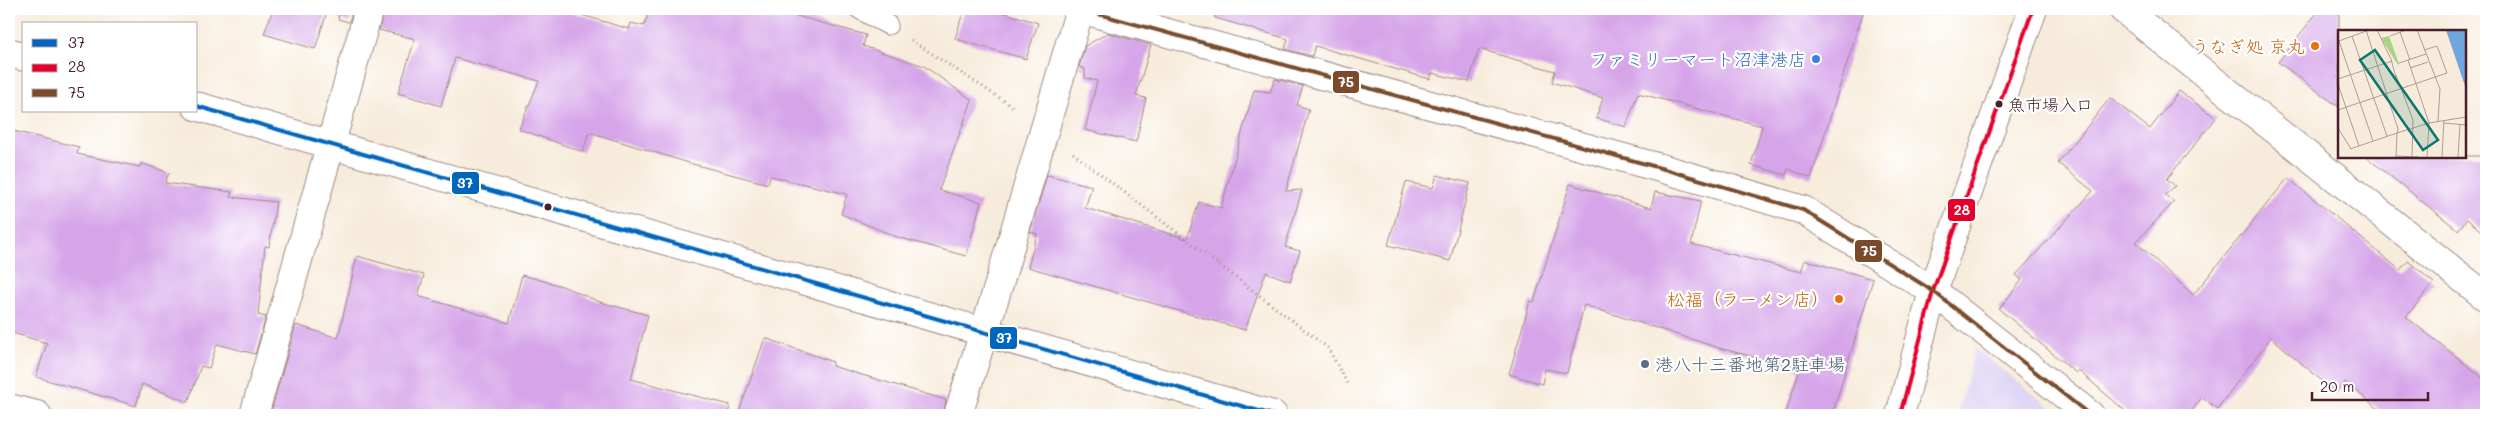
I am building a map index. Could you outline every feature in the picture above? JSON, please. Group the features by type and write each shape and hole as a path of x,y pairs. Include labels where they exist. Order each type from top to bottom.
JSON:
{"street":[{"path":"254,415 369,9"},
{"path":"958,415 1080,9 1664,169 1803,210 1934,291 2090,415"},
{"path":"1900,415 1934,291 2032,9"},
{"path":"2123,9 2486,297"},
{"path":"9,52 22,55"},
{"path":"198,107 983,334 1273,415"},
{"path":"9,408 37,415"}],"lane":[{"path":"859,9 888,25"}],"path":[{"path":"888,25 1020,111"},
{"path":"1069,149 1328,348 1348,383"}],"shaded area":[{"path":"1975,348 2060,415 1957,415"}],"building":[{"path":"273,9 328,9 315,49 264,34"},
{"path":"340,9 353,9 349,22 338,19"},
{"path":"384,9 561,9 629,29 631,23 644,26 650,9 771,9 866,35 863,46 924,66 972,100 939,190 981,202 966,256 897,237 841,214 847,194 770,176 768,184 689,163 589,132 583,152 519,129 539,81 455,58 441,106 398,93 415,39 379,30"},
{"path":"964,9 993,9 1038,23 1026,59 955,39"},
{"path":"1149,9 1162,9 1160,15 1145,11"},
{"path":"1216,9 1864,9 1811,178 1788,169 1786,175 1751,165 1762,126 1638,93 1626,127 1596,118 1603,98 1552,82 1555,71 1479,49 1469,82 1432,73 1430,79 1315,46 1312,56 1285,49 1288,39 1215,18"},
{"name":"うなぎ処 京丸","path":"2320,9 2339,9 2338,106 2278,62"},
{"path":"1108,33 1151,45 1136,96 1146,98 1136,142 1085,130 1097,81 1085,78 1085,69 1079,67 1085,46"},
{"path":"1275,79 1303,86 1297,105 1309,109 1286,191 1302,190 1285,247 1300,251 1290,281 1266,272 1245,330 1028,267 1037,234 1030,232 1047,175 1092,186 1085,208 1187,239 1199,202 1221,208 1254,90 1270,92"},
{"path":"2179,91 2216,118 2167,179 2175,186 2165,195 2174,202 2136,242 2193,295 2288,178 2400,270 2408,261 2434,283 2406,317 2486,380 2486,415 2386,415 2345,382 2336,393 2271,337 2217,409 2202,397 2189,415 2130,415 2078,370 2076,373 1999,309 2022,280 2016,275 2093,191 2058,163 2110,98 2150,129"},
{"path":"9,130 79,147 77,154 140,167 141,163 169,173 165,183 232,192 230,197 276,202 269,247 265,246 258,315 266,317 255,354 217,344 209,368 201,366 188,402 142,384 136,406 36,377 47,343 9,332"},
{"path":"2465,156 2486,156 2486,235 2467,219 2458,230 2368,158 2465,158"},
{"path":"1437,175 1470,183 1450,261 1388,245 1406,182 1433,188"},
{"path":"1570,184 1651,208 1655,192 1701,201 1691,244 1801,272 1805,260 1873,279 1832,415 1785,415 1800,369 1719,348 1584,305 1567,373 1545,369 1542,384 1509,374 1530,301 1534,302"},
{"path":"357,256 424,275 418,296 509,323 522,275 562,286 600,302 648,315 631,379 730,405 729,415 270,415 296,325 338,338"},
{"path":"765,338 833,362 832,366 946,400 943,415 738,415"}],"transit line":[{"name":"75","path":"1080,9 1664,169 1803,210 1933,291 2090,415"},
{"name":"28","path":"1900,415 1933,291 2033,9"},
{"name":"37","path":"198,107 1273,415"}],"place":[{"name":"うなぎ処 京丸","path":"2315,46"},
{"name":"ファミリーマート沼津港店","path":"1816,59"},
{"name":"魚市場入口","path":"1999,104"},
{"name":"松福（ラーメン店）","path":"1839,299"},
{"name":"港八十三番地第2駐車場","path":"1645,364"}]}
